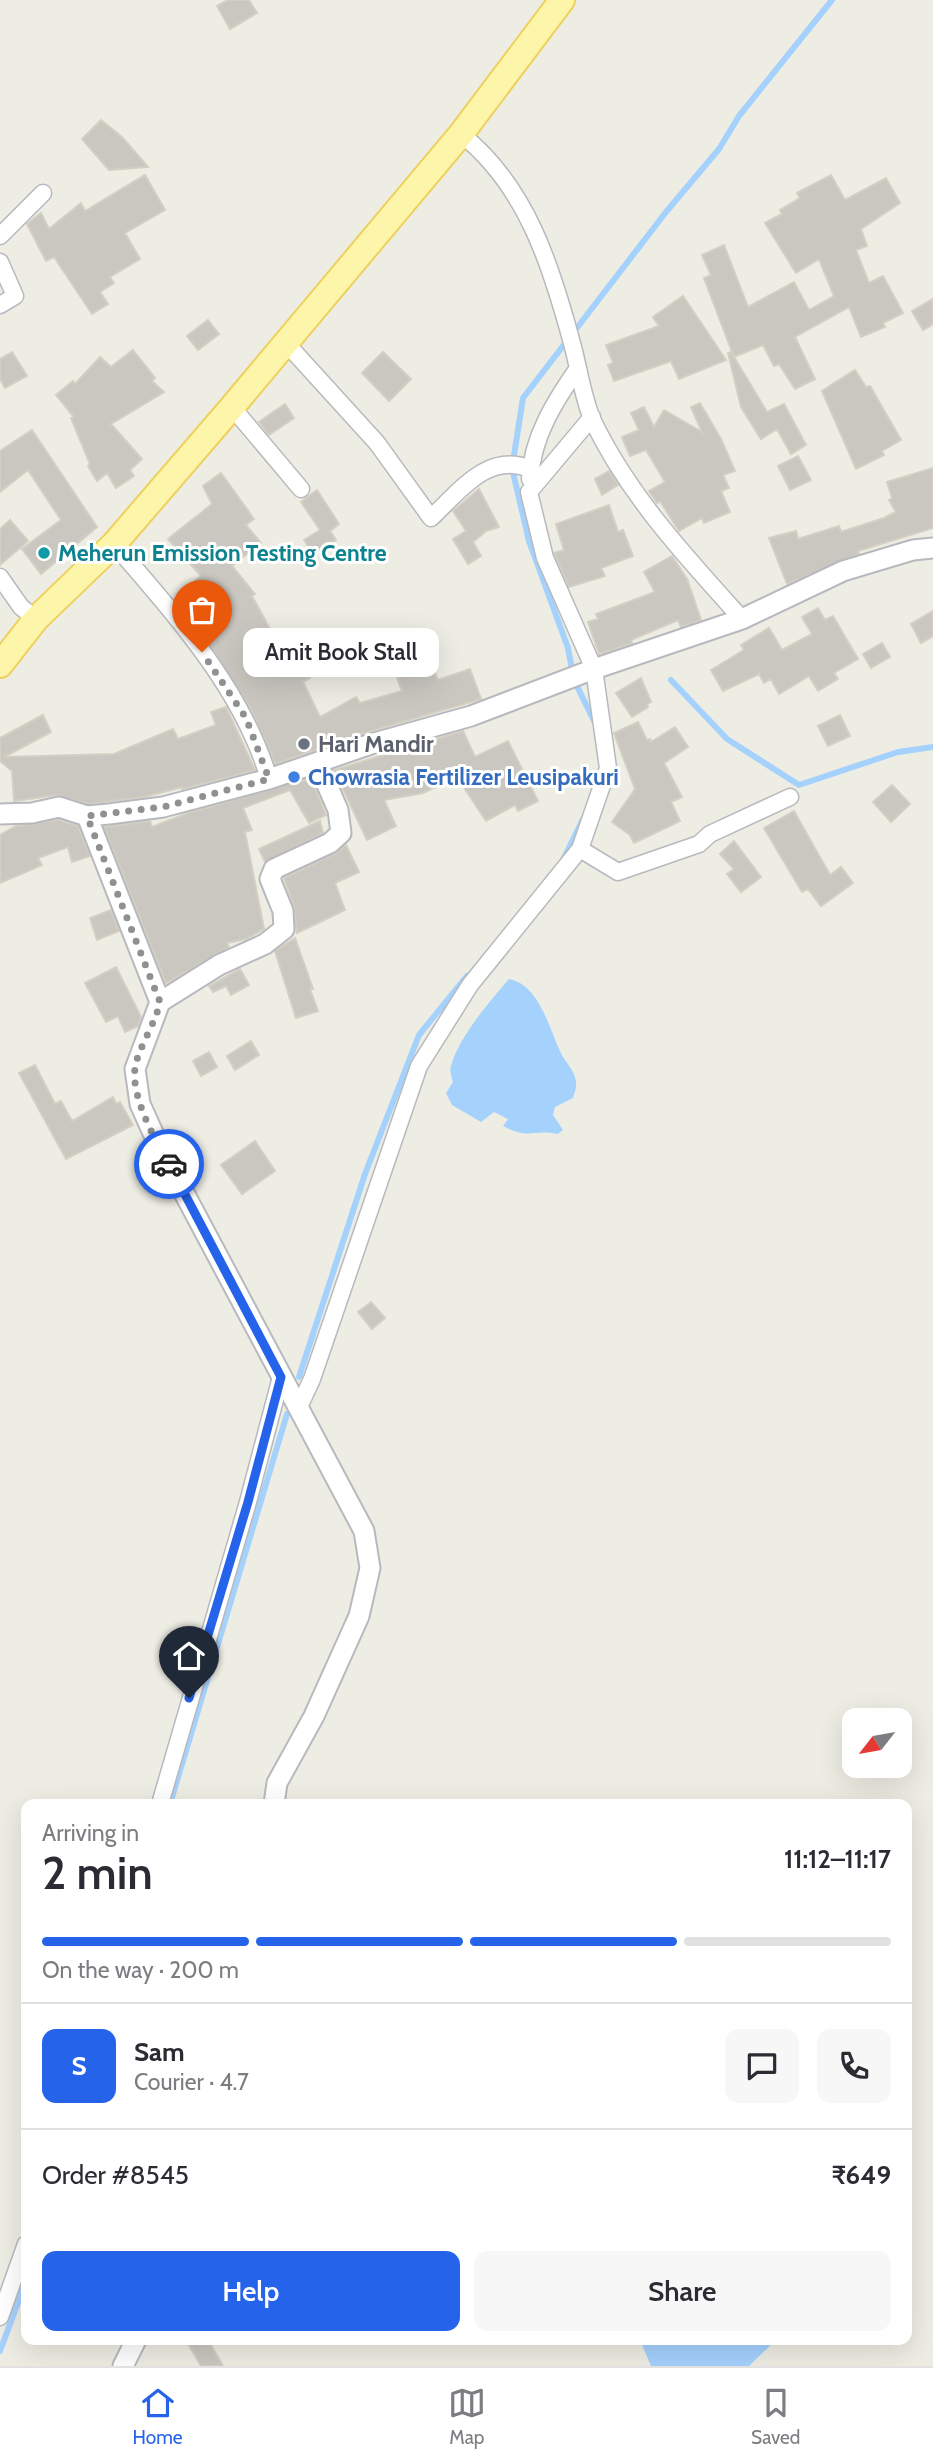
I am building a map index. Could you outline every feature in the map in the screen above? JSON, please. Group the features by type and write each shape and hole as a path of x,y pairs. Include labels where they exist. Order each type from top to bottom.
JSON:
{"main road":[{"path":"0,665 36,619 114,544 232,407 461,134 562,0"}],"street":[{"path":"461,134 484,152 532,221 566,322 592,417 659,527 742,620"},
{"path":"0,236 43,193"},
{"path":"0,262 15,296 0,305"},
{"path":"286,343 377,443 431,518 485,469 517,466"},
{"path":"517,466 545,422 555,400 578,368"},
{"path":"232,407 301,489"},
{"path":"529,492 592,417"},
{"path":"298,1409 312,1379 419,1066 470,985 580,849 608,768 594,669 545,558 529,492 517,466"},
{"path":"114,544 227,686 246,718 269,779"},
{"path":"0,814 32,813 59,807 87,816 163,807 269,779 371,744 471,716 594,669 742,620 842,571 914,550 933,548"},
{"path":"0,577 21,607 36,619"},
{"path":"160,1002 219,965 265,944 284,929 283,911 270,879 271,874 279,865 330,843 341,834 338,810 318,764"},
{"path":"580,849 618,872 699,844 710,834 790,797"},
{"path":"87,816 160,1002 135,1069 140,1104 158,1144 364,1531 370,1568 359,1616 314,1716 277,1783 275,1799"},
{"path":"161,1799 248,1502 281,1377"},
{"path":"0,2317 21,2258"},
{"path":"122,2366 133,2345"}],"water":[{"path":"509,979 520,983 536,999 575,1078 573,1098 555,1107 553,1115 563,1130 558,1134 512,1130 503,1126 508,1119 494,1112 481,1122 452,1105 446,1093 453,1082 450,1068 460,1044"},
{"path":"642,2345 771,2345 749,2366 651,2366"}],"building":[{"path":"228,0 249,0 257,13 230,29 217,6"},
{"path":"101,120 123,138 148,167 109,170 82,139"},
{"path":"145,175 165,210 125,233 140,259 110,277 114,283 100,292 108,304 92,314 54,257 46,261 27,224 41,213 49,229 81,203 85,211"},
{"path":"831,175 845,200 886,178 900,203 861,229 867,246 856,250 869,283 883,276 903,313 883,323 885,327 861,337 849,307 795,337 815,379 795,389 779,364 774,366 763,345 734,357 704,278 711,275 702,255 724,245 748,307 794,282 809,310 834,296 819,259 796,273 765,223 782,214 780,210 800,198 797,193"},
{"path":"683,296 726,360 679,379 671,361 614,381 608,365 613,363 606,345 659,326 653,317"},
{"path":"933,299 933,324 923,330 912,311"},
{"path":"208,320 219,334 198,350 187,336"},
{"path":"133,350 155,378 152,381 164,392 111,424 142,459 130,470 134,476 116,488 107,473 97,481 88,466 90,464 71,418 74,417 56,395 73,381 75,384 100,357 111,367"},
{"path":"12,352 27,376 5,388 0,379 0,359"},
{"path":"383,352 411,379 389,401 362,373"},
{"path":"731,352 767,412 784,404 806,445 791,454 777,429 761,439 741,407 728,353"},
{"path":"855,370 866,387 870,386 901,440 882,451 884,455 856,469 822,391"},
{"path":"700,403 721,439 735,471 723,475 729,488 721,491 730,512 704,523 702,518 679,531 660,501 657,503 649,491 665,482 646,450 630,456 622,437 639,430 631,413 644,407 654,427 664,410 702,432 691,407"},
{"path":"285,404 294,418 269,435 259,422"},
{"path":"32,430 97,527 41,574 22,549 61,520 28,470 0,492 0,451"},
{"path":"798,456 811,480 790,490 778,466"},
{"path":"933,468 933,528 858,551 859,554 787,584 769,538 796,531 798,539 839,526 841,532 884,518 896,512 889,500 892,498 887,482"},
{"path":"609,471 618,485 602,495 595,479"},
{"path":"221,473 254,519 246,525 261,543 232,566 255,594 252,596 282,651 292,646 310,678 303,682 320,717 356,697 360,703 402,691 397,678 431,664 438,680 470,669 481,699 368,732 275,764 251,709 204,637 212,631 181,593 201,576 168,539 212,504 203,486"},
{"path":"479,489 499,527 486,531 473,542 481,556 468,564 453,539 466,531 453,511"},
{"path":"317,490 339,524 330,531 336,540 313,554 304,540 320,530 301,502"},
{"path":"609,505 618,532 623,530 633,556 601,568 605,576 569,587 554,553 564,550 556,524"},
{"path":"10,520 28,541 0,565 0,529"},
{"path":"672,556 687,579 701,620 681,627 678,620 631,640 632,643 599,654 588,622 598,619 596,614 655,592 644,572"},
{"path":"818,608 825,620 833,616 858,659 834,673 838,679 818,691 809,676 779,694 771,679 764,683 759,674 723,691 711,670 744,650 741,645 769,628 782,650 812,634 802,617"},
{"path":"933,611 933,636 921,643 911,624"},
{"path":"882,643 890,657 871,668 863,654"},
{"path":"641,678 651,702 632,717 616,693"},
{"path":"226,707 255,770 182,789 88,804 57,795 14,801 12,771 0,761 0,738 43,715 51,732 4,757 114,754 173,729 178,739 216,725 211,712"},
{"path":"840,715 850,736 828,746 818,726"},
{"path":"638,722 647,740 650,739 651,742 675,727 688,747 664,763 682,797 671,802 680,821 634,843 630,835 612,822 635,789 614,733"},
{"path":"463,731 475,757 508,741 538,801 518,811 515,805 486,821 457,777 423,793 384,800 396,826 367,840 334,770"},
{"path":"311,778 326,815 309,823 290,790 243,808 252,830 245,832 264,929 246,939 227,943 229,947 166,983 104,827 150,821 152,827 188,813"},
{"path":"892,785 910,804 891,822 873,802"},
{"path":"794,811 830,875 841,867 853,883 821,906 808,889 802,892 764,828"},
{"path":"58,820 78,826 90,856 72,862 68,847 38,858 42,865 0,883 0,835 16,826"},
{"path":"320,821 323,833 265,862 259,849"},
{"path":"734,841 761,877 741,892 727,874 734,869 720,854"},
{"path":"346,845 359,872 335,883 345,910 297,933 294,907 284,878 335,854"},
{"path":"111,910 119,931 97,940 90,918"},
{"path":"295,938 318,1011 296,1018 275,951"},
{"path":"116,967 141,1017 138,1026 125,1032 118,1016 106,1022 85,983"},
{"path":"240,969 249,985 231,995 226,986 213,992 209,986"},
{"path":"251,1041 259,1055 235,1070 227,1056"},
{"path":"209,1052 217,1067 201,1076 193,1061"},
{"path":"35,1065 55,1104 61,1101 72,1121 113,1097 116,1104 120,1102 133,1125 66,1159 19,1073"},
{"path":"255,1141 275,1171 242,1194 221,1165"},
{"path":"371,1302 385,1318 372,1329 358,1312"},
{"path":"189,2345 211,2345 223,2366 201,2366"}],"waterway":[{"path":"596,725 574,680 568,648 529,541 512,468 523,398 666,212 719,149 739,116 832,0"},
{"path":"671,680 727,739 799,785 898,752 933,747"},
{"path":"563,860 583,819"},
{"path":"299,1377 365,1174 419,1035 467,976"},
{"path":"172,1799 287,1414"},
{"path":"0,2351 21,2294"}],"way so far":[{"path":"169,1164 140,1104 135,1069 160,1002 87,816 163,807 269,779 246,718 202,652"}],"place":[{"name":"Meherun Emission Testing Centre","path":"44,553"},
{"name":"Amit Book Stall","path":"202,652"},
{"name":"Hari Mandir","path":"304,744"},
{"name":"Chowrasia Fertilizer Leusipakuri","path":"294,777"}],"route":[{"path":"169,1164 197,1220 243,1300 281,1377 248,1502 189,1698"}]}
